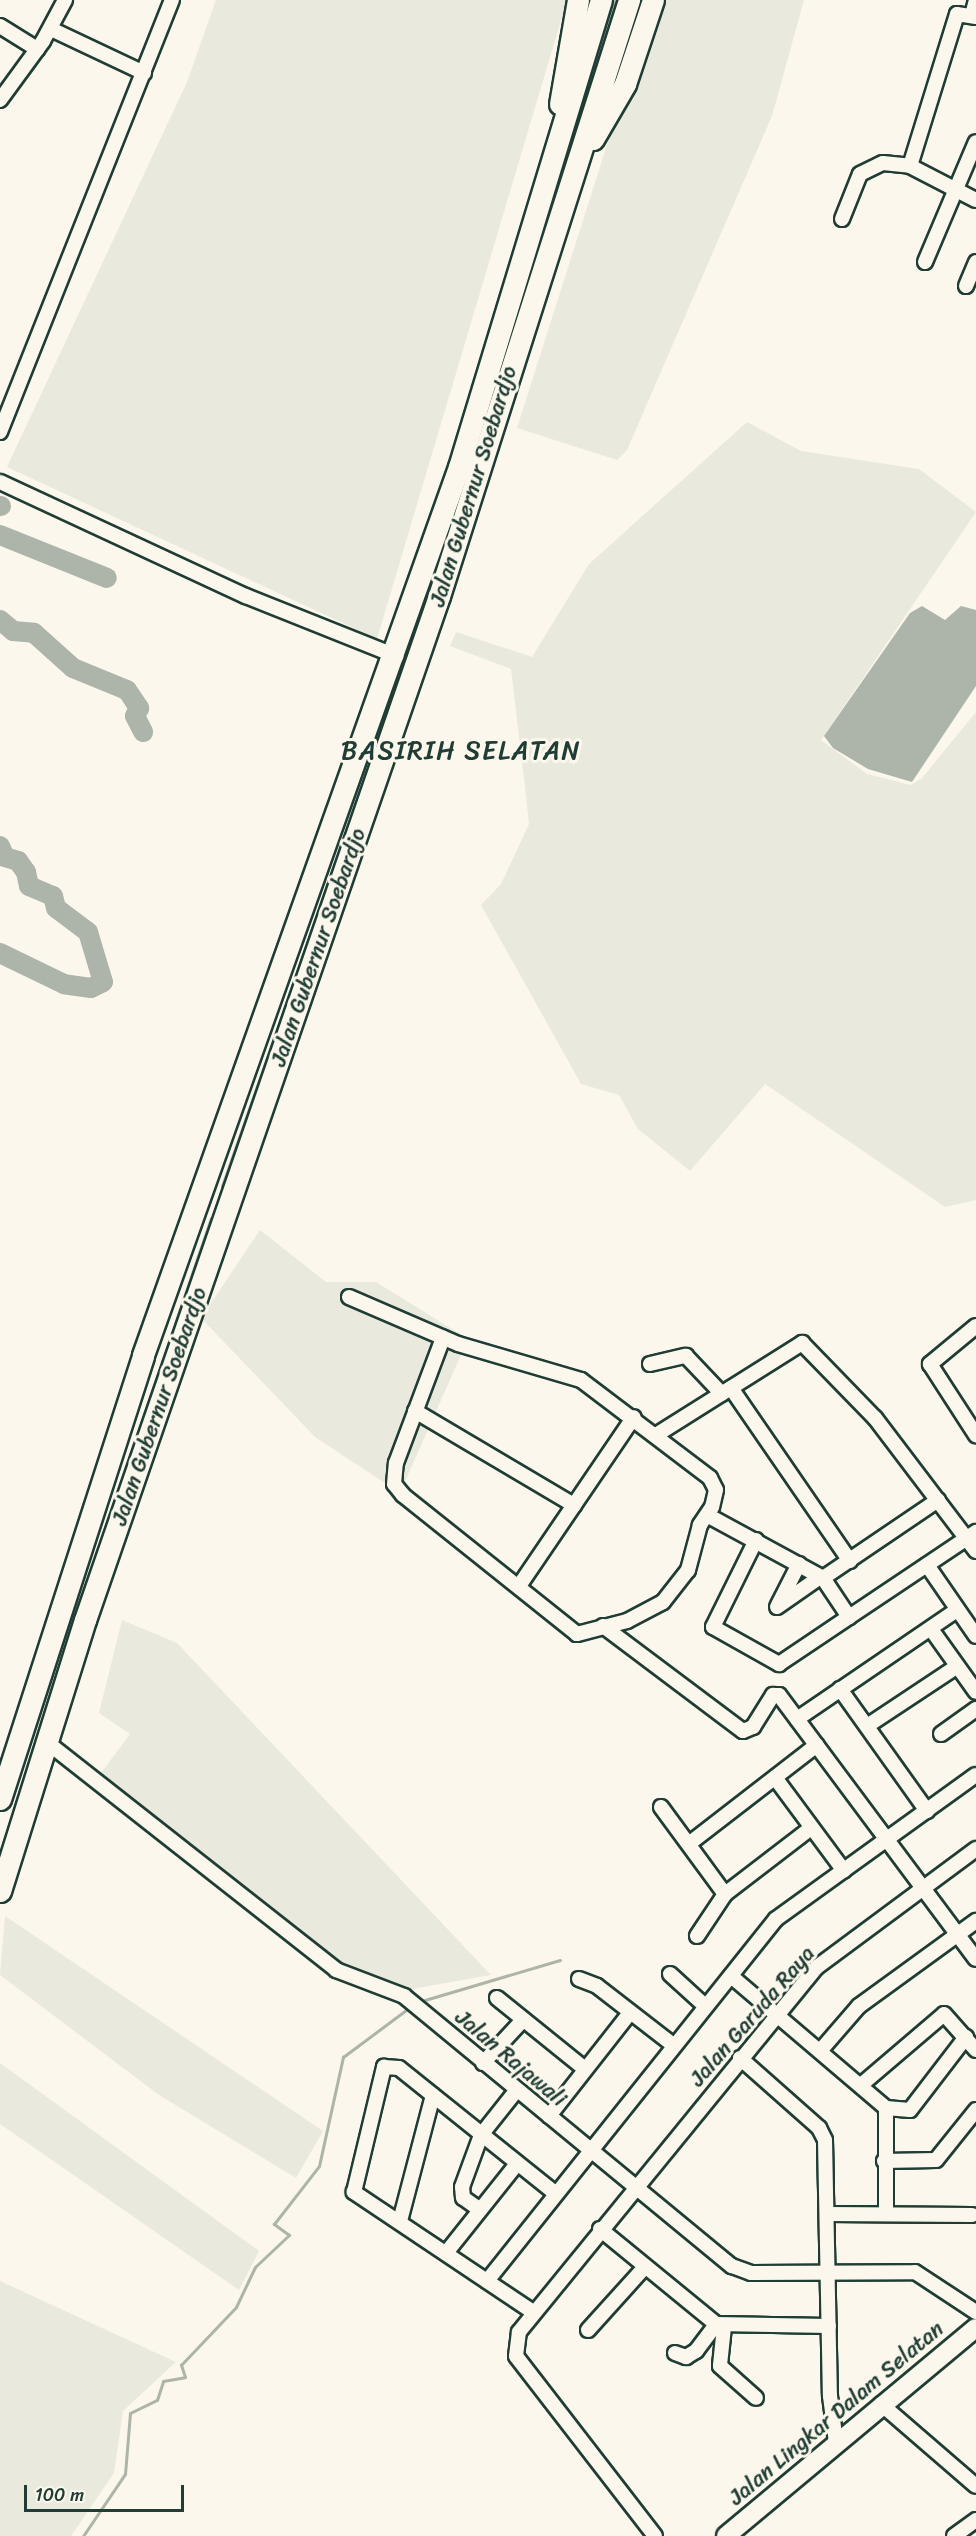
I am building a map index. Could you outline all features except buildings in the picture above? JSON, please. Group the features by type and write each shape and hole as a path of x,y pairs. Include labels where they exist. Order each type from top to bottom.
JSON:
{"highway":[{"path":"563,123 559,94 578,0"},
{"name":"Jalan Gubernur Soebardjo","path":"0,1799 200,1194 396,656 459,467 601,0"},
{"name":"Jalan Gubernur Soebardjo","path":"0,1891 229,1203 401,708 581,155 629,0"},
{"path":"581,155 616,103 653,0"},
{"path":"200,1194 229,1203"}],"main road":[{"name":"Jalan Lingkar Dalam Selatan","path":"726,2536 881,2404 976,2328"}],"street":[{"path":"0,100 51,29 65,0"},
{"path":"0,432 172,0"},
{"path":"910,166 949,34 958,13 974,16 976,0"},
{"path":"0,26 38,49"},
{"path":"51,29 144,73"},
{"path":"925,262 976,142"},
{"path":"842,219 863,170 883,163 910,166 976,200"},
{"path":"966,286 976,262"},
{"path":"0,482 246,596 396,656"},
{"path":"349,1297 443,1338 559,1370 634,1417 714,1484 716,1497 675,1591 649,1613 583,1634 569,1630 394,1484 415,1411 443,1338"},
{"path":"976,1326 930,1364 976,1435"},
{"path":"656,1435 802,1343 875,1418 938,1500 971,1535 976,1551"},
{"path":"650,1364 686,1356 726,1391 850,1561"},
{"path":"415,1411 574,1506"},
{"path":"519,1586 634,1417"},
{"path":"799,1564 777,1607 850,1561 938,1500"},
{"path":"707,1515 822,1577 849,1617"},
{"path":"756,1540 713,1627 779,1664 971,1535"},
{"path":"927,1565 976,1636"},
{"path":"797,1719 957,1610"},
{"path":"603,1626 743,1731 753,1727 776,1694 817,1745 976,1959"},
{"path":"931,1629 976,1692"},
{"path":"867,1726 956,1667"},
{"path":"840,1689 927,1811"},
{"path":"942,1734 976,1709"},
{"name":"Jalan Rajawali","path":"48,1743 336,1970 404,1996 590,2152 742,2271 828,2269 924,2275 976,2312"},
{"path":"690,1843 776,1779 817,1745"},
{"path":"487,2281 673,2045 776,1919 976,1775"},
{"path":"776,1779 844,1871"},
{"path":"661,1807 690,1843 725,1894"},
{"path":"697,1936 725,1894 811,1828"},
{"name":"Jalan Garuda Raya","path":"655,2536 516,2356 514,2345 533,2312 740,2058 818,1967 976,1849"},
{"path":"820,2051 859,2007 976,1922"},
{"path":"670,1974 705,2006"},
{"path":"731,1976 886,2108 910,2110 966,2037"},
{"path":"579,1979 597,1986 629,2014 673,2045"},
{"path":"497,1998 585,2069"},
{"path":"549,2116 629,2014"},
{"path":"861,2085 939,2017 949,2015 976,2050"},
{"path":"483,2063 523,2019"},
{"path":"740,2058 823,2135 828,2214 829,2326 836,2443"},
{"path":"533,2312 354,2192 384,2067 399,2068 516,2165 556,2194"},
{"path":"479,2210 461,2191 481,2135 516,2091"},
{"path":"400,2221 433,2095"},
{"path":"886,2108 884,2161 886,2212"},
{"path":"884,2161 936,2160 976,2110"},
{"path":"446,2253 516,2165"},
{"path":"828,2214 886,2212 972,2215"},
{"path":"600,2229 720,2325 829,2326"},
{"path":"588,2330 645,2267"},
{"path":"675,2353 686,2358 696,2351 720,2325"},
{"path":"720,2325 720,2366 756,2398"},
{"path":"881,2404 976,2486"},
{"path":"954,2536 976,2520"}],"shaded area":[{"path":"216,0 567,0 377,639 7,467 187,82"},
{"path":"653,0 804,0 772,116 627,450 617,460 517,428"},
{"path":"747,422 801,451 919,469 976,512 821,740 867,774 911,785 922,778 976,712 976,1200 945,1207 765,1084 690,1171 638,1129 619,1095 581,1084 481,905 501,884 529,824 511,669 450,646 456,632 532,657 589,564"},
{"path":"922,606 945,620 961,606 976,610 976,686 912,782 868,769 833,748 824,736 910,613"},
{"path":"260,1230 326,1282 376,1282 468,1339 400,1493 315,1437 201,1318"},
{"path":"122,1620 177,1643 491,1975 406,1990 341,1968 101,1773 130,1734 99,1713"},
{"path":"5,1916 323,2131 296,2178 159,2095 0,1975"},
{"path":"0,2063 259,2251 239,2290 0,2124"},
{"path":"0,2281 176,2362 123,2411 114,2473 71,2536 0,2536"}],"waterway":[{"path":"522,300 615,0"},
{"path":"490,400 517,315"},
{"path":"427,598 459,498"},
{"path":"0,535 107,578"},
{"path":"0,620 13,631 34,633 73,668 127,690 139,708 135,716 143,732"},
{"path":"222,1186 400,678"},
{"path":"0,846 5,857 18,861 26,872 29,886 53,896 56,908 88,932 103,982 91,988 64,984 0,953"},
{"path":"102,1538 211,1218"},
{"path":"418,2002 560,1960"},
{"path":"83,2536 125,2474 130,2413 157,2400 163,2381 185,2377 181,2365 236,2307 255,2267 289,2235 274,2224 319,2166 343,2057 410,2007"}],"district":[{"name":"BASIRIH SELATAN","path":"461,751"}]}
